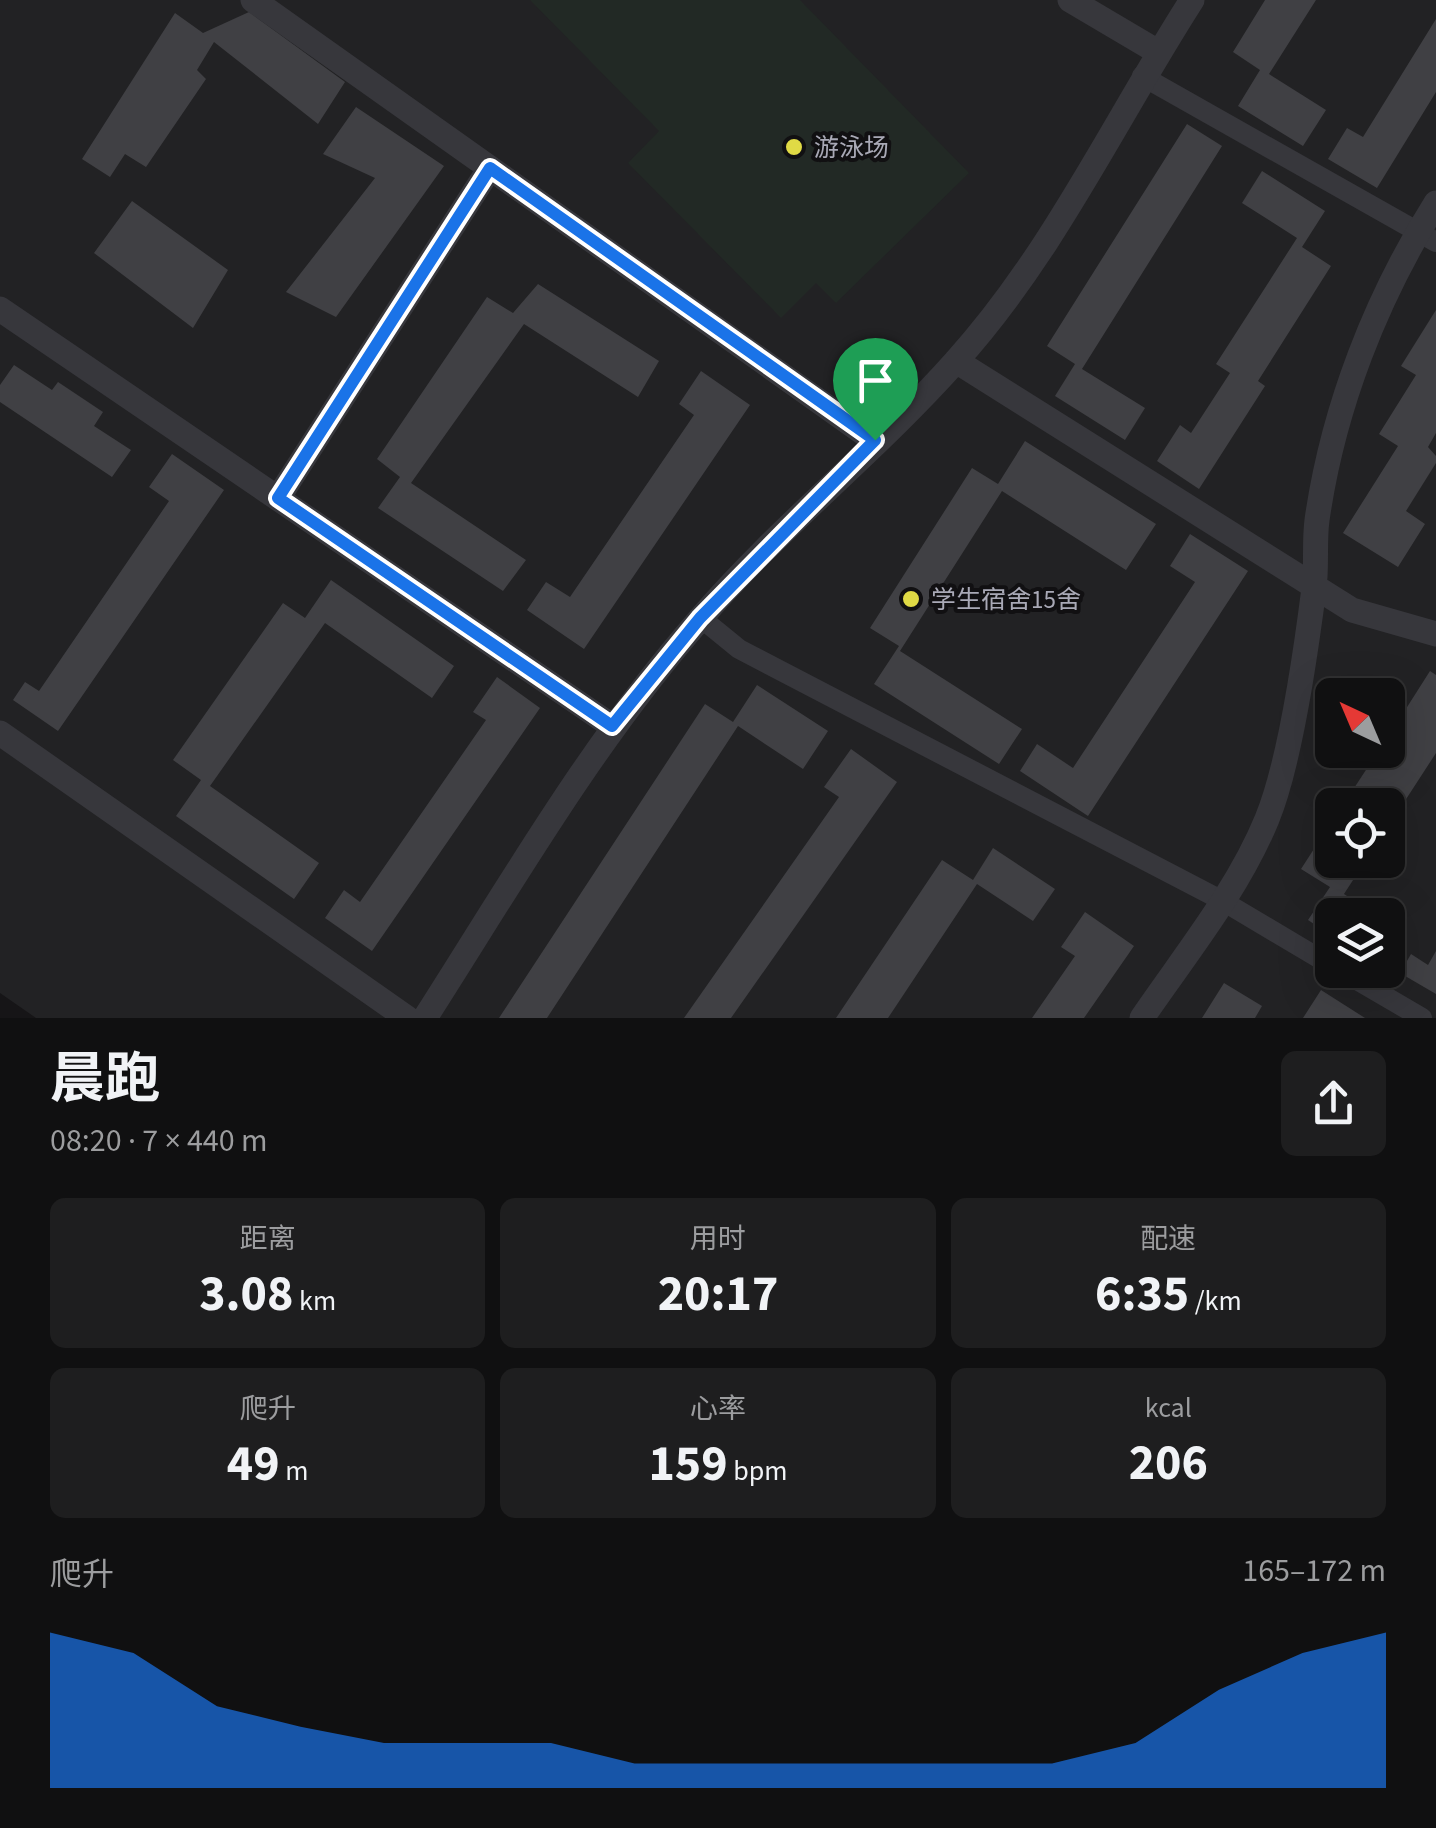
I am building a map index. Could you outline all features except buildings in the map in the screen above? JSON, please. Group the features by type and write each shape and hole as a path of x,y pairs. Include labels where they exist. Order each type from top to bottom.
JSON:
{"street":[{"path":"253,0 875,440"},
{"path":"1070,0 1158,52"},
{"path":"425,1018 612,726 700,618 956,361 1051,232 1142,76 1192,0"},
{"path":"1142,76 1427,237"},
{"path":"278,498 490,168"},
{"path":"1142,1018 1221,900 1267,818 1285,748 1314,586 1317,521 1360,351 1427,237 1436,202"},
{"path":"0,309 612,726"},
{"path":"956,361 1352,610 1436,634"},
{"path":"700,618 738,649 1221,900 1315,956"},
{"path":"0,733 407,1018"},
{"path":"1371,988 1422,1018"}],"shaded area":[{"path":"0,0 1436,0 1436,1018 36,1018 0,993"},
{"name":"游泳场","path":"530,0 800,0 969,173 836,303 816,283 781,318 628,163 659,131"}],"place":[{"name":"游泳场","path":"794,147"},
{"name":"学生宿舍15舍","path":"911,599"}],"route":[{"path":"490,168 875,440 700,618 612,726 278,498 490,168"}]}
